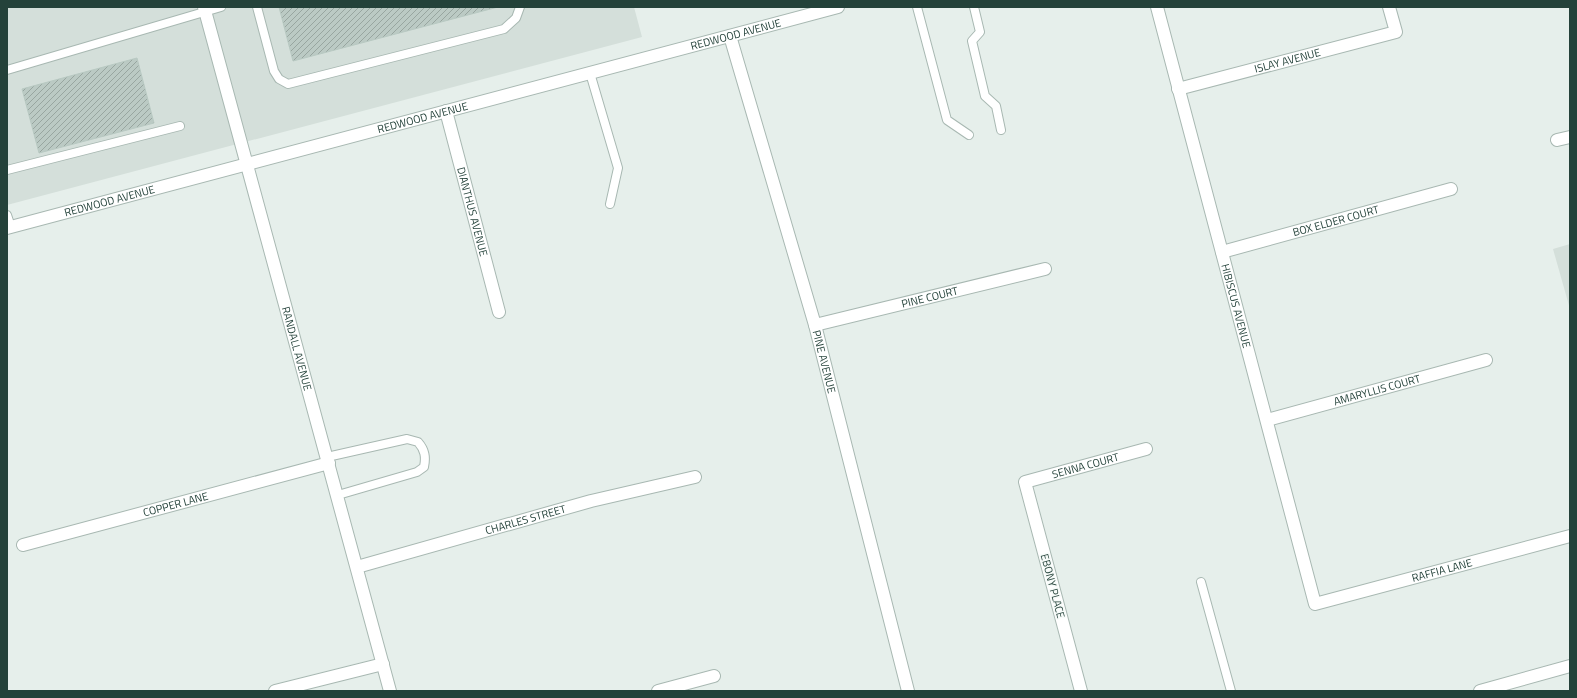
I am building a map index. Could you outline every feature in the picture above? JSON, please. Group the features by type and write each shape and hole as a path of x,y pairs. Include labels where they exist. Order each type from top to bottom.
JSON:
{"street":[{"name":"REDWOOD AVENUE","path":"9,227 838,7"},
{"name":"HIBISCUS AVENUE","path":"1157,7 1315,604"},
{"name":"ISLAY AVENUE","path":"1178,89 1396,32 1389,7"},
{"name":"RANDALL AVENUE","path":"204,10 338,495 390,691"},
{"name":"PINE AVENUE","path":"730,36 815,325 908,691"},
{"name":"DIANTHUS AVENUE","path":"446,111 499,312"},
{"path":"1557,140 1570,137"},
{"name":"BOX ELDER COURT","path":"1222,252 1451,189"},
{"name":"PINE COURT","path":"815,325 1046,269"},
{"name":"AMARYLLIS COURT","path":"1267,420 1486,360"},
{"name":"SENNA COURT","path":"1025,482 1146,449"},
{"name":"COPPER LANE","path":"23,545 328,460"},
{"name":"CHARLES STREET","path":"357,567 591,501 696,477"},
{"name":"EBONY PLACE","path":"1025,482 1082,691"},
{"name":"RAFFIA LANE","path":"1315,604 1570,536"},
{"path":"275,691 383,664"},
{"path":"1480,691 1570,666"},
{"path":"658,691 714,676"}],"lane":[{"path":"7,70 204,10 221,7"},
{"path":"257,7 274,71 279,79 288,84 504,30 516,18 520,7"},
{"path":"917,7 948,120 969,135"},
{"path":"974,7 980,32 972,41 985,96 996,106 1001,130"},
{"path":"590,73 618,168 610,204"},
{"path":"7,170 180,126"},
{"path":"7,215 9,227"},
{"path":"328,460 407,439 418,442 424,449 426,458 424,467 417,472 338,495"},
{"path":"1201,582 1231,691"}],"shaded area":[{"path":"7,7 634,7 642,37 7,205"},
{"path":"1570,244 1570,309 1553,249"}],"building":[{"path":"279,7 498,7 293,61"},
{"path":"137,58 154,123 39,153 22,89"}]}
